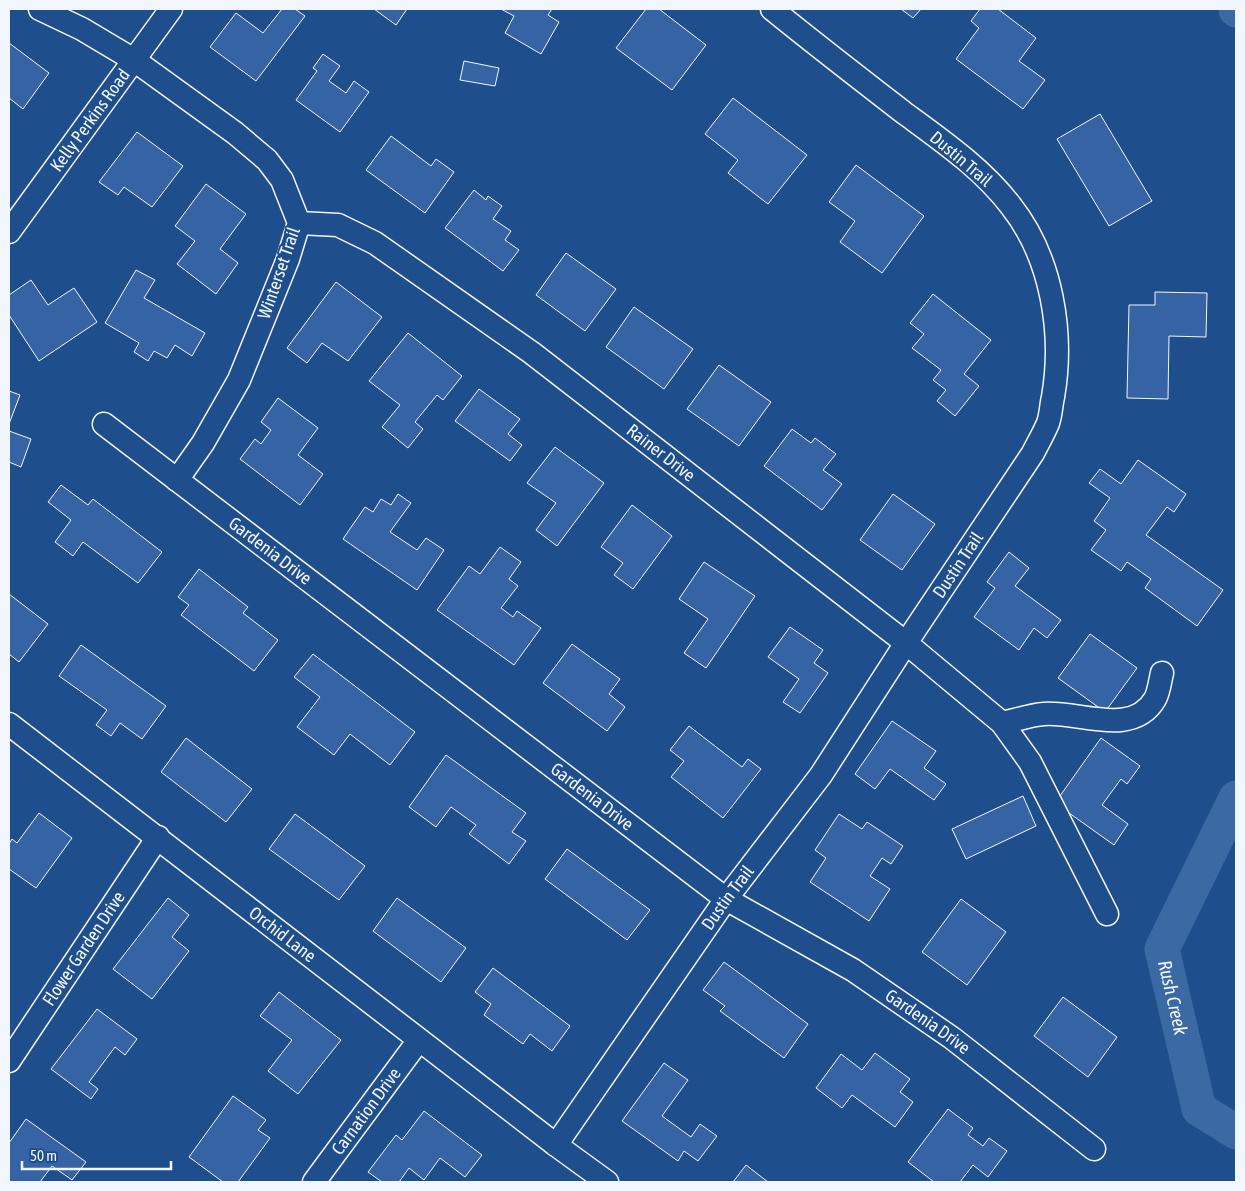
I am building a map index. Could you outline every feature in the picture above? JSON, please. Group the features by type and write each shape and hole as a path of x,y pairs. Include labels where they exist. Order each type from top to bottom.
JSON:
{"street":[{"name":"Winterset Trail","path":"40,9 82,29 134,60 235,133 267,160 282,180 299,223 288,260 238,380 203,443 177,480"},
{"name":"Kelly Perkins Road","path":"9,232 171,9"},
{"name":"Dustin Trail","path":"556,1145 726,899 821,775 1032,453 1048,422 1057,372 1056,330 1050,288 1038,254 1024,224 1012,206 990,181 955,151 858,78 772,9"},
{"name":"Rainer Drive","path":"299,223 338,225 375,243 532,353 906,643 1002,723 1030,762 1107,914"},
{"name":"Gardenia Drive","path":"104,424 726,899 853,970 952,1038 1094,1149"},
{"path":"1002,723 1043,714 1066,714 1101,720 1125,720 1143,714 1156,698 1162,673"},
{"name":"Orchid Lane","path":"9,724 556,1145 607,1182"},
{"name":"Flower Garden Drive","path":"9,1061 158,837"},
{"name":"Carnation Drive","path":"314,1182 419,1040"}],"building":[{"path":"282,9 295,9 305,16 256,81 210,47 236,13 263,33"},
{"path":"374,9 407,9 396,25"},
{"path":"501,9 552,9 548,15 559,22 541,54 505,33 514,16"},
{"path":"646,9 659,9 706,45 672,90 616,48"},
{"path":"901,9 921,9 913,18"},
{"path":"980,9 998,9 1036,38 1019,61 1045,80 1023,109 956,59 979,28 971,21"},
{"path":"9,43 49,73 23,109 9,98"},
{"path":"323,54 340,66 329,81 346,93 354,81 369,92 340,132 296,100 317,71 313,68"},
{"path":"464,61 499,68 495,86 460,80"},
{"path":"733,98 807,155 768,204 728,173 738,160 705,134"},
{"path":"1100,114 1152,201 1109,226 1057,139"},
{"path":"137,132 183,166 152,207 124,187 118,195 99,182"},
{"path":"391,136 431,166 436,159 454,172 425,213 366,170"},
{"path":"856,165 924,216 882,273 840,242 855,221 829,202"},
{"path":"206,184 246,214 220,249 238,263 216,294 177,264 195,241 175,226"},
{"path":"474,190 486,200 488,196 502,206 493,219 511,231 505,240 519,250 503,271 445,228"},
{"path":"566,253 616,289 585,331 536,295"},
{"path":"136,270 155,280 144,298 205,333 192,356 175,345 167,358 154,351 148,361 134,352 139,343 105,323"},
{"path":"31,280 48,305 74,288 97,322 39,361 9,315 9,295"},
{"path":"336,282 382,317 348,361 322,343 307,363 287,348"},
{"path":"1155,292 1207,293 1206,337 1169,336 1168,399 1127,398 1129,305 1155,305"},
{"path":"933,294 991,340 964,374 979,386 955,416 937,401 946,390 933,380 941,370 912,348 924,334 910,323"},
{"path":"634,307 693,349 664,389 606,347"},
{"path":"408,333 462,376 443,400 437,395 415,422 423,429 408,448 382,427 400,405 369,381"},
{"path":"719,365 771,402 739,446 687,409"},
{"path":"479,389 520,419 508,434 522,445 510,461 455,421"},
{"path":"9,391 20,395 9,424"},
{"path":"278,398 318,428 298,455 323,474 300,505 240,459 255,439 261,444 271,430 261,422"},
{"path":"792,429 811,443 815,438 836,454 823,470 842,484 822,510 764,466"},
{"path":"9,431 31,439 21,467 9,462"},
{"path":"555,447 604,483 557,546 536,530 556,503 527,483"},
{"path":"1138,460 1186,494 1174,512 1167,507 1146,535 1223,590 1197,626 1145,588 1151,579 1127,562 1121,571 1091,550 1106,530 1094,521 1110,498 1089,483 1100,469 1121,484"},
{"path":"61,485 88,505 93,499 162,552 138,583 83,542 73,556 55,542 71,520 48,502"},
{"path":"398,494 411,503 390,532 417,550 426,538 444,550 417,590 343,539 365,507 373,512 381,499 391,505"},
{"path":"893,494 935,524 902,570 860,540"},
{"path":"632,505 672,536 633,589 614,575 623,563 601,547"},
{"path":"500,547 521,562 509,579 518,586 501,608 513,617 517,611 541,628 514,665 437,610 469,566 480,574"},
{"path":"1009,552 1029,568 1015,586 1061,620 1047,638 1034,628 1019,650 974,617 995,588 987,582"},
{"path":"704,562 755,596 706,668 684,653 708,619 679,599"},
{"path":"199,569 248,607 243,613 278,640 254,671 181,615 189,605 178,597"},
{"path":"9,594 48,624 19,662 9,654"},
{"path":"790,627 823,650 814,663 828,673 800,713 783,702 799,679 768,657"},
{"path":"1090,634 1137,668 1105,712 1058,678"},
{"path":"572,644 620,679 609,694 625,707 607,731 543,683"},
{"path":"81,645 166,706 142,739 120,723 111,736 96,725 107,710 59,676"},
{"path":"313,654 415,732 390,765 350,734 334,755 297,727 320,697 294,677"},
{"path":"892,721 936,751 924,768 946,784 934,800 890,769 875,789 855,774"},
{"path":"689,726 742,767 748,759 761,769 723,818 671,777 684,761 670,750"},
{"path":"186,738 252,789 226,822 161,772"},
{"path":"1101,738 1140,766 1127,784 1121,779 1102,805 1128,824 1114,845 1055,803"},
{"path":"446,755 526,813 512,832 526,841 509,864 469,834 476,825 451,807 436,827 409,807"},
{"path":"1023,796 1036,826 966,859 952,829"},
{"path":"39,813 72,838 36,888 9,869 9,844 12,839 17,843"},
{"path":"295,814 365,866 339,900 269,849"},
{"path":"839,814 862,829 867,822 903,846 891,864 882,858 870,876 890,889 869,921 810,882 826,858 815,850"},
{"path":"567,849 650,910 627,940 545,879"},
{"path":"168,898 189,915 172,937 189,951 152,999 113,969"},
{"path":"397,898 466,948 441,982 373,931"},
{"path":"961,899 1006,932 967,985 922,952"},
{"path":"724,962 808,1024 784,1058 720,1011 725,1006 703,990"},
{"path":"493,968 570,1026 552,1051 530,1034 523,1044 484,1015 491,1004 475,992"},
{"path":"279,992 341,1040 298,1094 268,1071 292,1040 260,1016"},
{"path":"1063,997 1117,1037 1088,1077 1034,1036"},
{"path":"97,1009 137,1039 125,1055 115,1047 89,1082 98,1089 91,1099 51,1069"},
{"path":"875,1053 910,1079 900,1092 913,1102 895,1127 852,1095 842,1108 816,1088 841,1054 862,1070"},
{"path":"664,1063 688,1080 662,1116 691,1137 700,1124 717,1136 698,1161 684,1151 678,1161 622,1121"},
{"path":"233,1096 266,1120 258,1130 270,1138 238,1182 223,1182 189,1157"},
{"path":"948,1109 973,1128 968,1135 983,1146 989,1138 1007,1151 988,1177 973,1165 960,1182 934,1182 908,1162"},
{"path":"424,1111 482,1155 465,1177 440,1158 424,1180 409,1168 399,1182 382,1182 368,1172 396,1135 402,1140"},
{"path":"26,1119 86,1162 72,1180 52,1166 40,1182 9,1182 9,1143"},
{"path":"746,1165 768,1182 733,1182"}],"waterway":[{"name":"Rush Creek","path":"1236,798 1162,949 1199,1109 1236,1132"}]}
